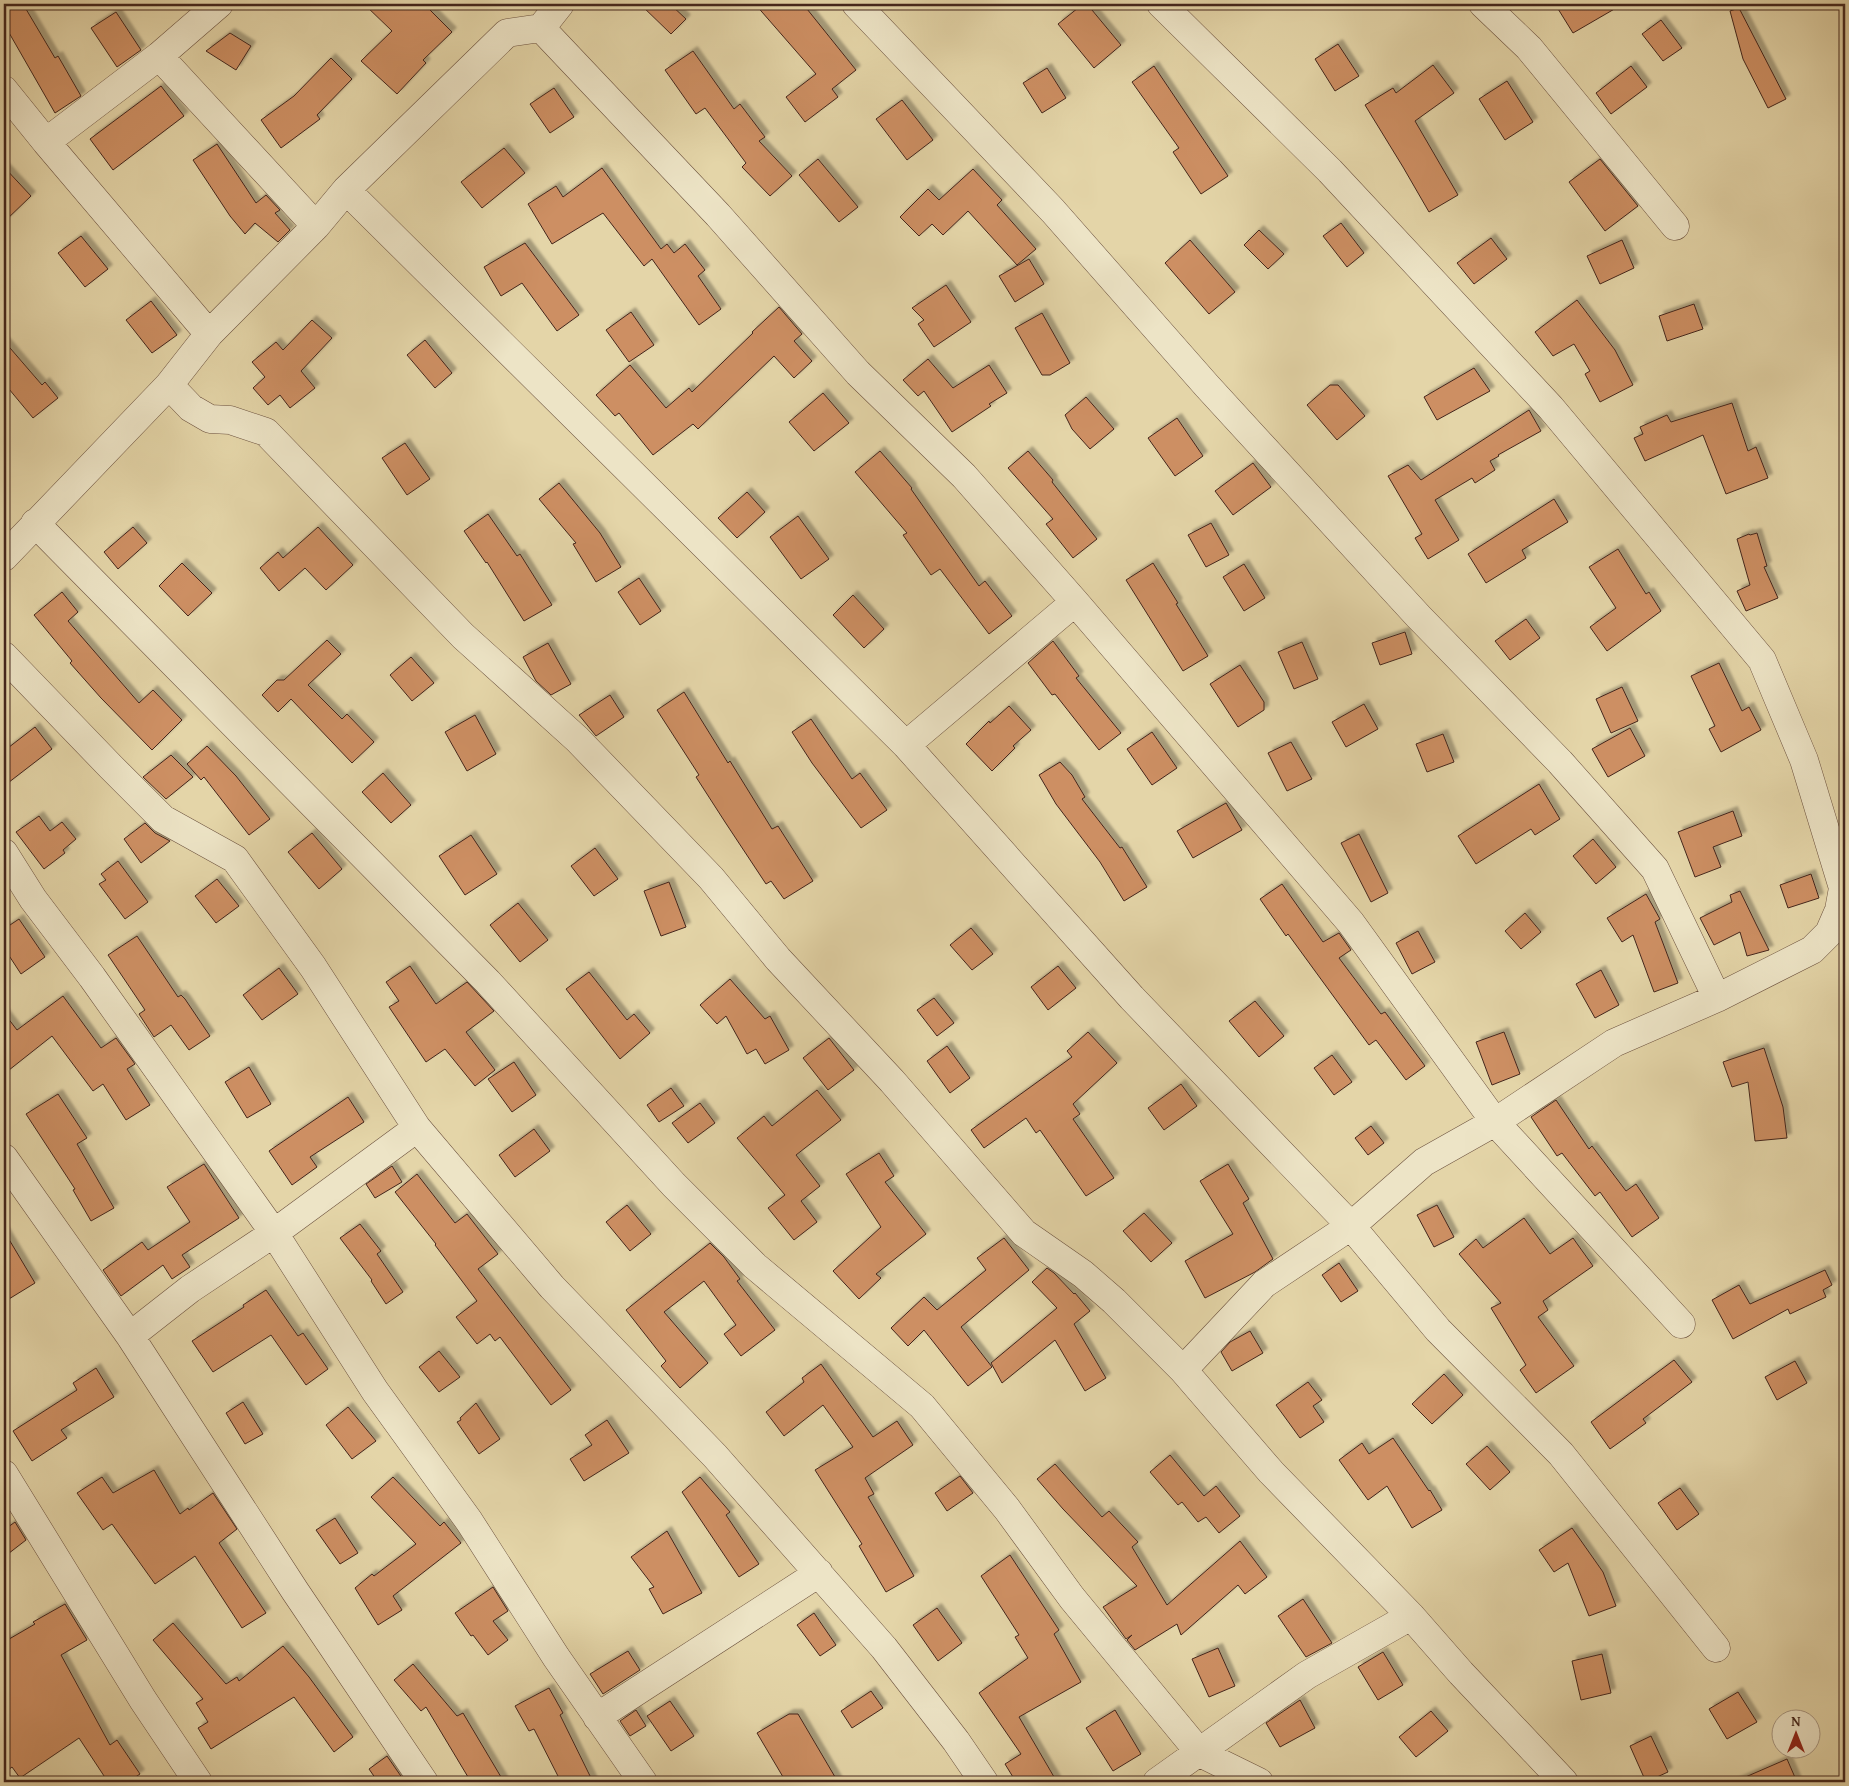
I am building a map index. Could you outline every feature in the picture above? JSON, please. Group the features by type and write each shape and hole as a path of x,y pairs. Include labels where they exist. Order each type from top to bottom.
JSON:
{"street":[{"path":"46,142 159,56 219,4"},
{"path":"4,557 169,385 209,334 316,226 346,190 507,33 541,28 560,4"},
{"path":"856,4 1053,211 1207,386 1418,616 1560,762 1655,869 1717,998"},
{"path":"1483,4 1529,48 1676,226"},
{"path":"1172,8 1330,171 1551,408 1762,660 1804,760 1843,888 1840,910 1829,933 1812,950 1717,998 1614,1043 1494,1122 1424,1162 1352,1226 1264,1284 1184,1370"},
{"path":"541,28 718,215 858,373 964,476 1075,602 1352,923 1494,1122 1681,1324"},
{"path":"159,56 316,226"},
{"path":"4,90 209,334"},
{"path":"346,190 906,745 1132,998 1352,1226 1438,1330 1561,1454 1716,1648"},
{"path":"169,385 191,408 210,419 230,420 266,432 463,636 577,739 711,878 778,958 898,1088 1024,1233 1083,1274 1114,1301 1184,1370 1271,1472 1411,1616 1461,1674 1564,1782"},
{"path":"35,524 488,982 674,1185 755,1266 922,1406 1008,1509 1072,1598 1200,1753 1259,1782"},
{"path":"906,745 1075,602"},
{"path":"4,656 111,767 164,818 235,858 313,966 417,1128 552,1287 715,1456 884,1648 956,1741 984,1782"},
{"path":"4,852 33,899 92,977 274,1233 375,1391 469,1521 556,1658 643,1782"},
{"path":"130,1336 190,1289 274,1233 417,1128"},
{"path":"4,1158 130,1336 295,1591 424,1782"},
{"path":"4,1474 142,1700 198,1782"},
{"path":"597,1717 818,1573"},
{"path":"1157,1782 1307,1675 1411,1616"}],"building":[{"path":"4,4 23,4 55,58 58,56 81,96 55,113 4,24"},
{"path":"364,4 424,4 452,32 423,60 426,63 397,94 361,61 392,31"},
{"path":"640,4 670,4 686,19 671,34"},
{"path":"755,4 803,4 856,70 832,89 838,97 805,122 786,97 816,74"},
{"path":"1083,4 1087,4 1121,45 1094,68 1058,24"},
{"path":"1555,4 1623,4 1573,33"},
{"path":"1739,8 1786,99 1768,108 1743,59 1730,11"},
{"path":"116,12 141,50 117,67 91,28"},
{"path":"1661,20 1682,48 1663,61 1642,34"},
{"path":"230,33 251,46 236,70 206,51"},
{"path":"1338,44 1359,76 1335,91 1315,59"},
{"path":"693,51 734,109 740,104 765,137 759,141 792,176 770,196 742,167 746,163 705,108 696,114 665,70"},
{"path":"331,58 352,79 317,115 320,119 281,148 261,120 294,96"},
{"path":"1433,65 1454,93 1415,121 1458,195 1429,212 1365,105 1393,88 1396,93"},
{"path":"1154,66 1228,176 1201,194 1173,152 1179,148 1132,82"},
{"path":"1631,66 1647,87 1611,114 1596,93"},
{"path":"1047,68 1066,98 1042,113 1023,83"},
{"path":"1507,81 1533,122 1505,140 1479,99"},
{"path":"161,86 184,116 113,170 90,139"},
{"path":"554,88 574,117 550,133 530,104"},
{"path":"902,100 933,140 907,160 876,119"},
{"path":"217,144 256,203 266,195 280,210 275,213 290,230 278,242 255,223 245,234 230,216 193,160"},
{"path":"504,148 525,173 482,208 461,182"},
{"path":"818,159 858,207 839,222 799,175"},
{"path":"1600,159 1638,206 1605,231 1569,182"},
{"path":"4,167 31,196 4,222"},
{"path":"602,168 661,249 667,244 674,253 685,244 705,270 698,276 721,309 699,325 652,259 644,266 603,213 552,244 528,204 556,186 563,197"},
{"path":"973,169 1002,200 997,205 1036,249 1017,265 968,211 943,235 932,224 919,236 900,217 928,189 939,200"},
{"path":"1341,223 1364,253 1347,267 1323,236"},
{"path":"1259,230 1284,254 1268,269 1244,245"},
{"path":"81,236 108,269 85,287 58,253"},
{"path":"1491,238 1507,259 1474,284 1457,263"},
{"path":"1190,240 1235,292 1209,314 1165,263"},
{"path":"1622,240 1634,268 1600,284 1587,256"},
{"path":"525,243 579,315 557,331 522,283 501,296 484,267"},
{"path":"1029,259 1044,284 1015,302 999,276"},
{"path":"946,285 971,322 934,347 918,324 924,320 912,308"},
{"path":"1577,300 1615,350 1633,385 1600,402 1585,374 1590,371 1574,344 1553,356 1535,332"},
{"path":"151,301 177,335 152,353 126,320"},
{"path":"1694,304 1703,329 1667,341 1659,316"},
{"path":"779,307 802,334 794,341 812,361 794,378 774,356 698,429 693,424 653,455 619,413 615,416 596,395 630,365 666,408 689,388 692,392"},
{"path":"631,312 654,345 629,362 606,330"},
{"path":"1042,313 1070,363 1050,375 1042,375 1015,328"},
{"path":"312,320 332,338 301,371 315,388 290,408 280,395 268,405 253,388 265,377 252,362 276,342 283,350"},
{"path":"425,340 452,373 435,388 407,355"},
{"path":"4,341 42,385 45,382 58,398 33,418 4,383"},
{"path":"928,359 953,388 989,365 1007,393 952,432 924,391 918,396 903,380"},
{"path":"1474,368 1490,391 1437,420 1424,397"},
{"path":"1330,385 1338,385 1365,416 1337,440 1307,405"},
{"path":"823,393 849,423 814,451 789,422"},
{"path":"1086,397 1114,429 1090,449 1072,429 1065,415"},
{"path":"1732,403 1748,451 1756,447 1768,478 1726,494 1703,435 1645,461 1634,438 1643,434 1640,427 1667,415 1671,422"},
{"path":"1529,410 1541,431 1490,461 1495,470 1475,483 1472,478 1435,500 1459,540 1428,559 1415,538 1422,534 1388,476 1408,465 1421,480"},
{"path":"1177,418 1203,456 1175,476 1148,438"},
{"path":"405,443 430,479 407,495 382,458"},
{"path":"880,451 912,488 979,586 985,581 1012,616 989,634 940,569 931,575 903,535 907,533 855,472"},
{"path":"1028,451 1053,480 1052,482 1097,539 1073,558 1046,524 1053,519 1008,468"},
{"path":"1253,463 1271,487 1233,515 1215,491"},
{"path":"559,483 600,533 621,567 596,582 573,544 576,543 539,499"},
{"path":"747,492 765,512 737,538 718,518"},
{"path":"1554,499 1568,522 1522,550 1526,558 1486,583 1468,554"},
{"path":"488,514 517,556 520,554 552,605 524,621 487,562 464,531"},
{"path":"798,516 829,559 801,579 770,537"},
{"path":"1211,523 1229,555 1206,567 1188,535"},
{"path":"133,527 147,543 118,569 104,552"},
{"path":"318,527 353,565 326,590 305,568 279,591 260,568 278,552 283,558"},
{"path":"1757,533 1767,566 1764,567 1778,598 1746,611 1737,591 1750,585 1737,539"},
{"path":"1618,549 1646,594 1649,592 1661,611 1607,651 1590,627 1616,608 1589,567"},
{"path":"182,563 212,593 188,616 159,586"},
{"path":"1153,563 1208,656 1183,671 1126,580"},
{"path":"1244,564 1265,598 1244,611 1223,577"},
{"path":"639,578 661,611 640,625 618,592"},
{"path":"62,592 78,612 68,621 139,703 153,690 182,720 152,750 70,663 72,661 34,615"},
{"path":"853,595 884,629 864,648 833,615"},
{"path":"1526,619 1540,638 1510,660 1495,641"},
{"path":"1405,632 1412,654 1380,665 1372,643"},
{"path":"327,640 341,654 308,685 342,719 347,714 374,742 352,763 291,699 278,712 262,695 277,680 284,680"},
{"path":"1053,641 1079,676 1076,678 1121,733 1099,750 1055,694 1052,695 1028,663"},
{"path":"1302,642 1318,679 1294,689 1278,652"},
{"path":"548,643 571,684 551,695 536,681 523,657"},
{"path":"411,657 434,683 412,701 390,675"},
{"path":"1719,663 1742,711 1749,707 1761,730 1721,752 1709,729 1715,726 1691,676"},
{"path":"1240,665 1264,702 1264,710 1238,727 1210,684"},
{"path":"1622,687 1638,721 1611,733 1596,699"},
{"path":"684,692 772,829 778,826 813,881 784,899 771,881 766,884 696,777 699,775 657,710"},
{"path":"610,695 624,717 596,736 579,715"},
{"path":"1364,704 1378,729 1346,747 1332,722"},
{"path":"1009,706 1031,730 1013,746 1015,748 992,771 966,744 989,721 990,723"},
{"path":"475,715 496,754 467,771 445,732"},
{"path":"811,719 852,779 860,773 887,810 861,828 812,763 792,732"},
{"path":"35,727 52,749 4,786 4,751"},
{"path":"1630,728 1645,756 1608,777 1592,749"},
{"path":"1152,732 1177,768 1152,785 1127,749"},
{"path":"1443,734 1454,762 1427,772 1416,744"},
{"path":"1291,742 1312,779 1287,791 1268,753"},
{"path":"207,746 236,776 270,819 249,835 204,777 201,780 187,764"},
{"path":"171,755 193,777 166,799 143,777"},
{"path":"1060,762 1072,775 1085,797 1082,799 1120,848 1122,847 1147,887 1124,901 1100,862 1056,804 1039,775"},
{"path":"383,773 411,805 391,823 362,792"},
{"path":"1539,784 1560,819 1535,835 1531,829 1476,864 1458,836"},
{"path":"1226,803 1242,830 1193,858 1177,831"},
{"path":"1733,811 1742,836 1713,847 1721,867 1695,877 1678,832"},
{"path":"39,816 50,831 62,822 76,839 63,850 65,853 44,869 16,832"},
{"path":"145,823 155,833 170,841 141,863 124,839"},
{"path":"312,833 342,869 319,889 288,852"},
{"path":"1359,834 1388,893 1371,902 1341,843"},
{"path":"471,835 497,874 465,895 439,856"},
{"path":"1593,839 1616,867 1596,884 1573,856"},
{"path":"595,848 618,879 594,896 571,866"},
{"path":"118,861 148,902 125,919 99,884 106,880 101,874"},
{"path":"1811,874 1819,898 1788,908 1780,885"},
{"path":"217,879 239,906 216,923 195,896"},
{"path":"669,882 686,927 661,936 644,891"},
{"path":"1282,884 1323,942 1339,933 1351,950 1339,958 1381,1014 1385,1012 1425,1066 1406,1080 1376,1040 1369,1045 1260,899"},
{"path":"1740,891 1769,950 1747,956 1740,932 1714,945 1700,918 1732,902 1730,895"},
{"path":"1646,894 1660,919 1655,922 1678,983 1654,992 1633,935 1622,942 1607,918"},
{"path":"518,903 548,940 520,962 490,925"},
{"path":"1525,913 1541,932 1521,949 1505,931"},
{"path":"19,919 45,957 21,974 4,948 4,929"},
{"path":"971,928 993,954 972,970 950,945"},
{"path":"1418,931 1435,962 1412,974 1396,943"},
{"path":"137,936 178,997 181,995 185,999 210,1036 189,1050 171,1025 154,1037 139,1014 145,1010 108,955"},
{"path":"410,966 436,1004 467,982 494,1011 466,1032 495,1070 475,1086 445,1049 426,1062 389,1007 399,1001 386,982"},
{"path":"1058,966 1076,988 1048,1010 1031,987"},
{"path":"279,968 298,994 262,1020 243,995"},
{"path":"1601,970 1619,1005 1595,1018 1576,984"},
{"path":"589,972 627,1020 634,1014 650,1033 620,1059 566,989"},
{"path":"730,979 765,1019 770,1016 789,1050 765,1064 756,1049 747,1054 726,1016 717,1024 700,1005"},
{"path":"63,996 101,1048 116,1038 135,1064 127,1069 150,1105 126,1120 103,1084 93,1091 52,1036 4,1074 4,1013 17,1030"},
{"path":"934,998 954,1023 937,1036 917,1010"},
{"path":"1255,1001 1284,1036 1259,1057 1229,1021"},
{"path":"1088,1032 1117,1063 1073,1104 1080,1114 1073,1119 1114,1178 1086,1196 1040,1130 1036,1133 1026,1118 984,1148 971,1130 1072,1057 1067,1051"},
{"path":"1504,1032 1520,1074 1492,1085 1476,1042"},
{"path":"829,1038 854,1070 828,1090 803,1058"},
{"path":"947,1046 970,1078 950,1093 927,1061"},
{"path":"1764,1048 1783,1107 1787,1138 1755,1141 1748,1082 1732,1087 1723,1062"},
{"path":"1332,1055 1352,1082 1334,1095 1314,1068"},
{"path":"514,1062 536,1095 512,1112 488,1079"},
{"path":"249,1067 271,1104 247,1118 225,1082"},
{"path":"1181,1084 1197,1106 1164,1130 1148,1108"},
{"path":"671,1088 684,1106 659,1122 647,1105"},
{"path":"817,1090 841,1120 796,1155 820,1186 801,1201 817,1222 794,1240 768,1208 785,1195 737,1138 764,1116 772,1126"},
{"path":"58,1094 87,1138 77,1144 114,1208 91,1221 73,1190 75,1189 26,1114"},
{"path":"348,1097 364,1122 310,1157 317,1167 292,1185 269,1151"},
{"path":"1556,1100 1589,1149 1592,1146 1626,1191 1636,1184 1659,1218 1632,1237 1600,1192 1595,1196 1562,1153 1557,1156 1531,1117"},
{"path":"700,1103 715,1123 688,1143 672,1123"},
{"path":"1371,1126 1384,1143 1368,1155 1355,1138"},
{"path":"534,1129 550,1151 515,1177 499,1155"},
{"path":"879,1153 894,1176 885,1182 926,1234 876,1274 881,1278 859,1299 833,1271 881,1227 846,1174"},
{"path":"204,1164 239,1218 182,1255 190,1267 172,1279 163,1265 121,1296 103,1270 142,1242 148,1250 190,1222 167,1187"},
{"path":"1228,1164 1249,1199 1243,1203 1273,1259 1255,1272 1205,1298 1185,1261 1233,1234 1200,1181"},
{"path":"392,1166 402,1182 375,1198 366,1184"},
{"path":"417,1174 455,1223 467,1214 498,1254 478,1269 571,1390 551,1405 500,1337 495,1341 490,1334 477,1344 456,1317 477,1301 436,1244 395,1192"},
{"path":"627,1205 651,1234 630,1251 606,1222"},
{"path":"1437,1205 1454,1237 1434,1247 1417,1215"},
{"path":"1144,1213 1172,1243 1151,1262 1123,1231"},
{"path":"1524,1218 1550,1254 1573,1238 1593,1266 1543,1301 1548,1310 1538,1317 1574,1366 1536,1393 1520,1370 1526,1365 1491,1308 1501,1303 1459,1254 1476,1239 1483,1248"},
{"path":"360,1224 381,1251 377,1254 403,1292 386,1304 372,1280 340,1238"},
{"path":"4,1231 35,1283 4,1302"},
{"path":"1004,1238 1029,1270 961,1327 992,1367 968,1386 924,1330 908,1346 891,1328 924,1297 937,1310 986,1270 977,1258"},
{"path":"710,1243 724,1257 740,1279 737,1281 775,1330 741,1356 724,1334 736,1325 704,1281 664,1312 708,1363 680,1388 661,1366 666,1361 626,1310"},
{"path":"1339,1263 1358,1291 1341,1302 1322,1275"},
{"path":"1047,1268 1075,1293 1090,1311 1074,1324 1106,1378 1085,1391 1055,1340 1002,1383 991,1363 1057,1308 1032,1282"},
{"path":"1825,1270 1832,1285 1823,1290 1826,1297 1790,1314 1788,1309 1733,1339 1712,1300 1739,1285 1750,1304"},
{"path":"266,1290 298,1336 303,1333 328,1369 306,1385 271,1335 213,1372 192,1341 244,1307 243,1305"},
{"path":"1250,1331 1263,1353 1232,1371 1221,1352 1230,1342"},
{"path":"439,1351 460,1377 439,1392 419,1367"},
{"path":"1674,1360 1692,1382 1643,1419 1646,1423 1610,1449 1591,1422"},
{"path":"1795,1361 1807,1383 1777,1400 1765,1377"},
{"path":"821,1364 873,1437 897,1421 913,1445 865,1478 874,1494 868,1497 914,1576 886,1592 859,1546 862,1544 815,1470 853,1447 823,1405 784,1436 766,1412 804,1382 802,1378"},
{"path":"96,1368 114,1397 61,1430 67,1438 32,1461 13,1431 77,1390 73,1383"},
{"path":"1444,1374 1463,1395 1432,1424 1412,1404"},
{"path":"1308,1382 1322,1400 1313,1406 1324,1422 1300,1438 1276,1405"},
{"path":"243,1402 263,1434 245,1444 226,1413"},
{"path":"476,1403 500,1439 479,1454 457,1422"},
{"path":"348,1407 376,1441 352,1459 326,1425"},
{"path":"607,1420 629,1453 584,1481 570,1459 592,1445 585,1435"},
{"path":"1393,1438 1442,1510 1412,1528 1387,1486 1368,1500 1339,1460 1362,1443 1369,1454"},
{"path":"1487,1446 1510,1472 1490,1490 1466,1464"},
{"path":"1170,1455 1204,1496 1216,1486 1240,1516 1219,1533 1206,1517 1198,1522 1182,1502 1178,1505 1150,1472"},
{"path":"1055,1464 1102,1517 1109,1511 1138,1542 1132,1547 1167,1605 1240,1541 1267,1577 1245,1594 1238,1585 1181,1635 1177,1624 1135,1650 1127,1640 1132,1635 1126,1639 1103,1607 1137,1586 1037,1479"},
{"path":"154,1470 180,1514 213,1493 237,1529 219,1543 266,1613 242,1628 195,1556 155,1584 112,1524 103,1530 77,1493 102,1477 113,1493"},
{"path":"960,1476 973,1493 947,1511 935,1493"},
{"path":"393,1477 440,1526 444,1522 461,1543 393,1596 402,1610 378,1625 355,1588 416,1544 371,1497"},
{"path":"700,1477 730,1512 726,1515 759,1564 739,1577 682,1492"},
{"path":"1680,1488 1699,1514 1677,1530 1658,1503"},
{"path":"335,1518 358,1553 340,1564 316,1530"},
{"path":"15,1522 26,1540 4,1557 4,1530"},
{"path":"1572,1528 1603,1572 1616,1606 1589,1616 1568,1563 1554,1572 1539,1550"},
{"path":"667,1531 702,1593 663,1614 649,1589 654,1587 631,1557"},
{"path":"1010,1555 1059,1630 1054,1634 1081,1682 1019,1717 1057,1782 1016,1782 1005,1764 1021,1754 979,1693 1028,1658 1015,1637 1019,1635 981,1576"},
{"path":"493,1587 508,1611 493,1621 508,1640 488,1655 473,1635 471,1636 455,1613"},
{"path":"1303,1599 1332,1643 1306,1657 1278,1616"},
{"path":"65,1604 87,1640 61,1655 110,1745 117,1740 140,1774 128,1782 108,1782 79,1738 20,1778 12,1767 4,1773 4,1642 35,1624 33,1622"},
{"path":"937,1608 962,1643 938,1661 913,1625"},
{"path":"814,1613 836,1645 820,1656 797,1625"},
{"path":"173,1623 226,1684 237,1677 239,1681 283,1646 309,1677 353,1737 334,1752 294,1697 211,1749 198,1728 208,1722 196,1703 203,1699 153,1640"},
{"path":"1218,1648 1235,1686 1209,1697 1192,1659"},
{"path":"628,1651 640,1670 603,1694 590,1674"},
{"path":"1383,1652 1403,1685 1378,1700 1358,1667"},
{"path":"1602,1654 1611,1693 1581,1700 1572,1661"},
{"path":"413,1664 457,1716 463,1713 504,1782 471,1782 426,1707 421,1711 394,1680"},
{"path":"549,1688 563,1713 560,1715 593,1782 561,1782 534,1729 529,1731 515,1706"},
{"path":"871,1691 883,1708 852,1728 841,1711"},
{"path":"1738,1692 1757,1722 1727,1739 1709,1709"},
{"path":"1300,1700 1315,1728 1280,1747 1266,1723"},
{"path":"670,1701 694,1736 671,1751 647,1716"},
{"path":"636,1710 646,1726 630,1736 620,1721"},
{"path":"1115,1710 1141,1754 1113,1771 1086,1728"},
{"path":"1431,1711 1448,1731 1416,1757 1399,1737"},
{"path":"789,1714 798,1714 838,1782 786,1782 757,1733"},
{"path":"1651,1736 1668,1772 1646,1782 1630,1746"},
{"path":"387,1756 405,1782 378,1782 369,1769"},
{"path":"1787,1759 1797,1782 1734,1782"}]}
